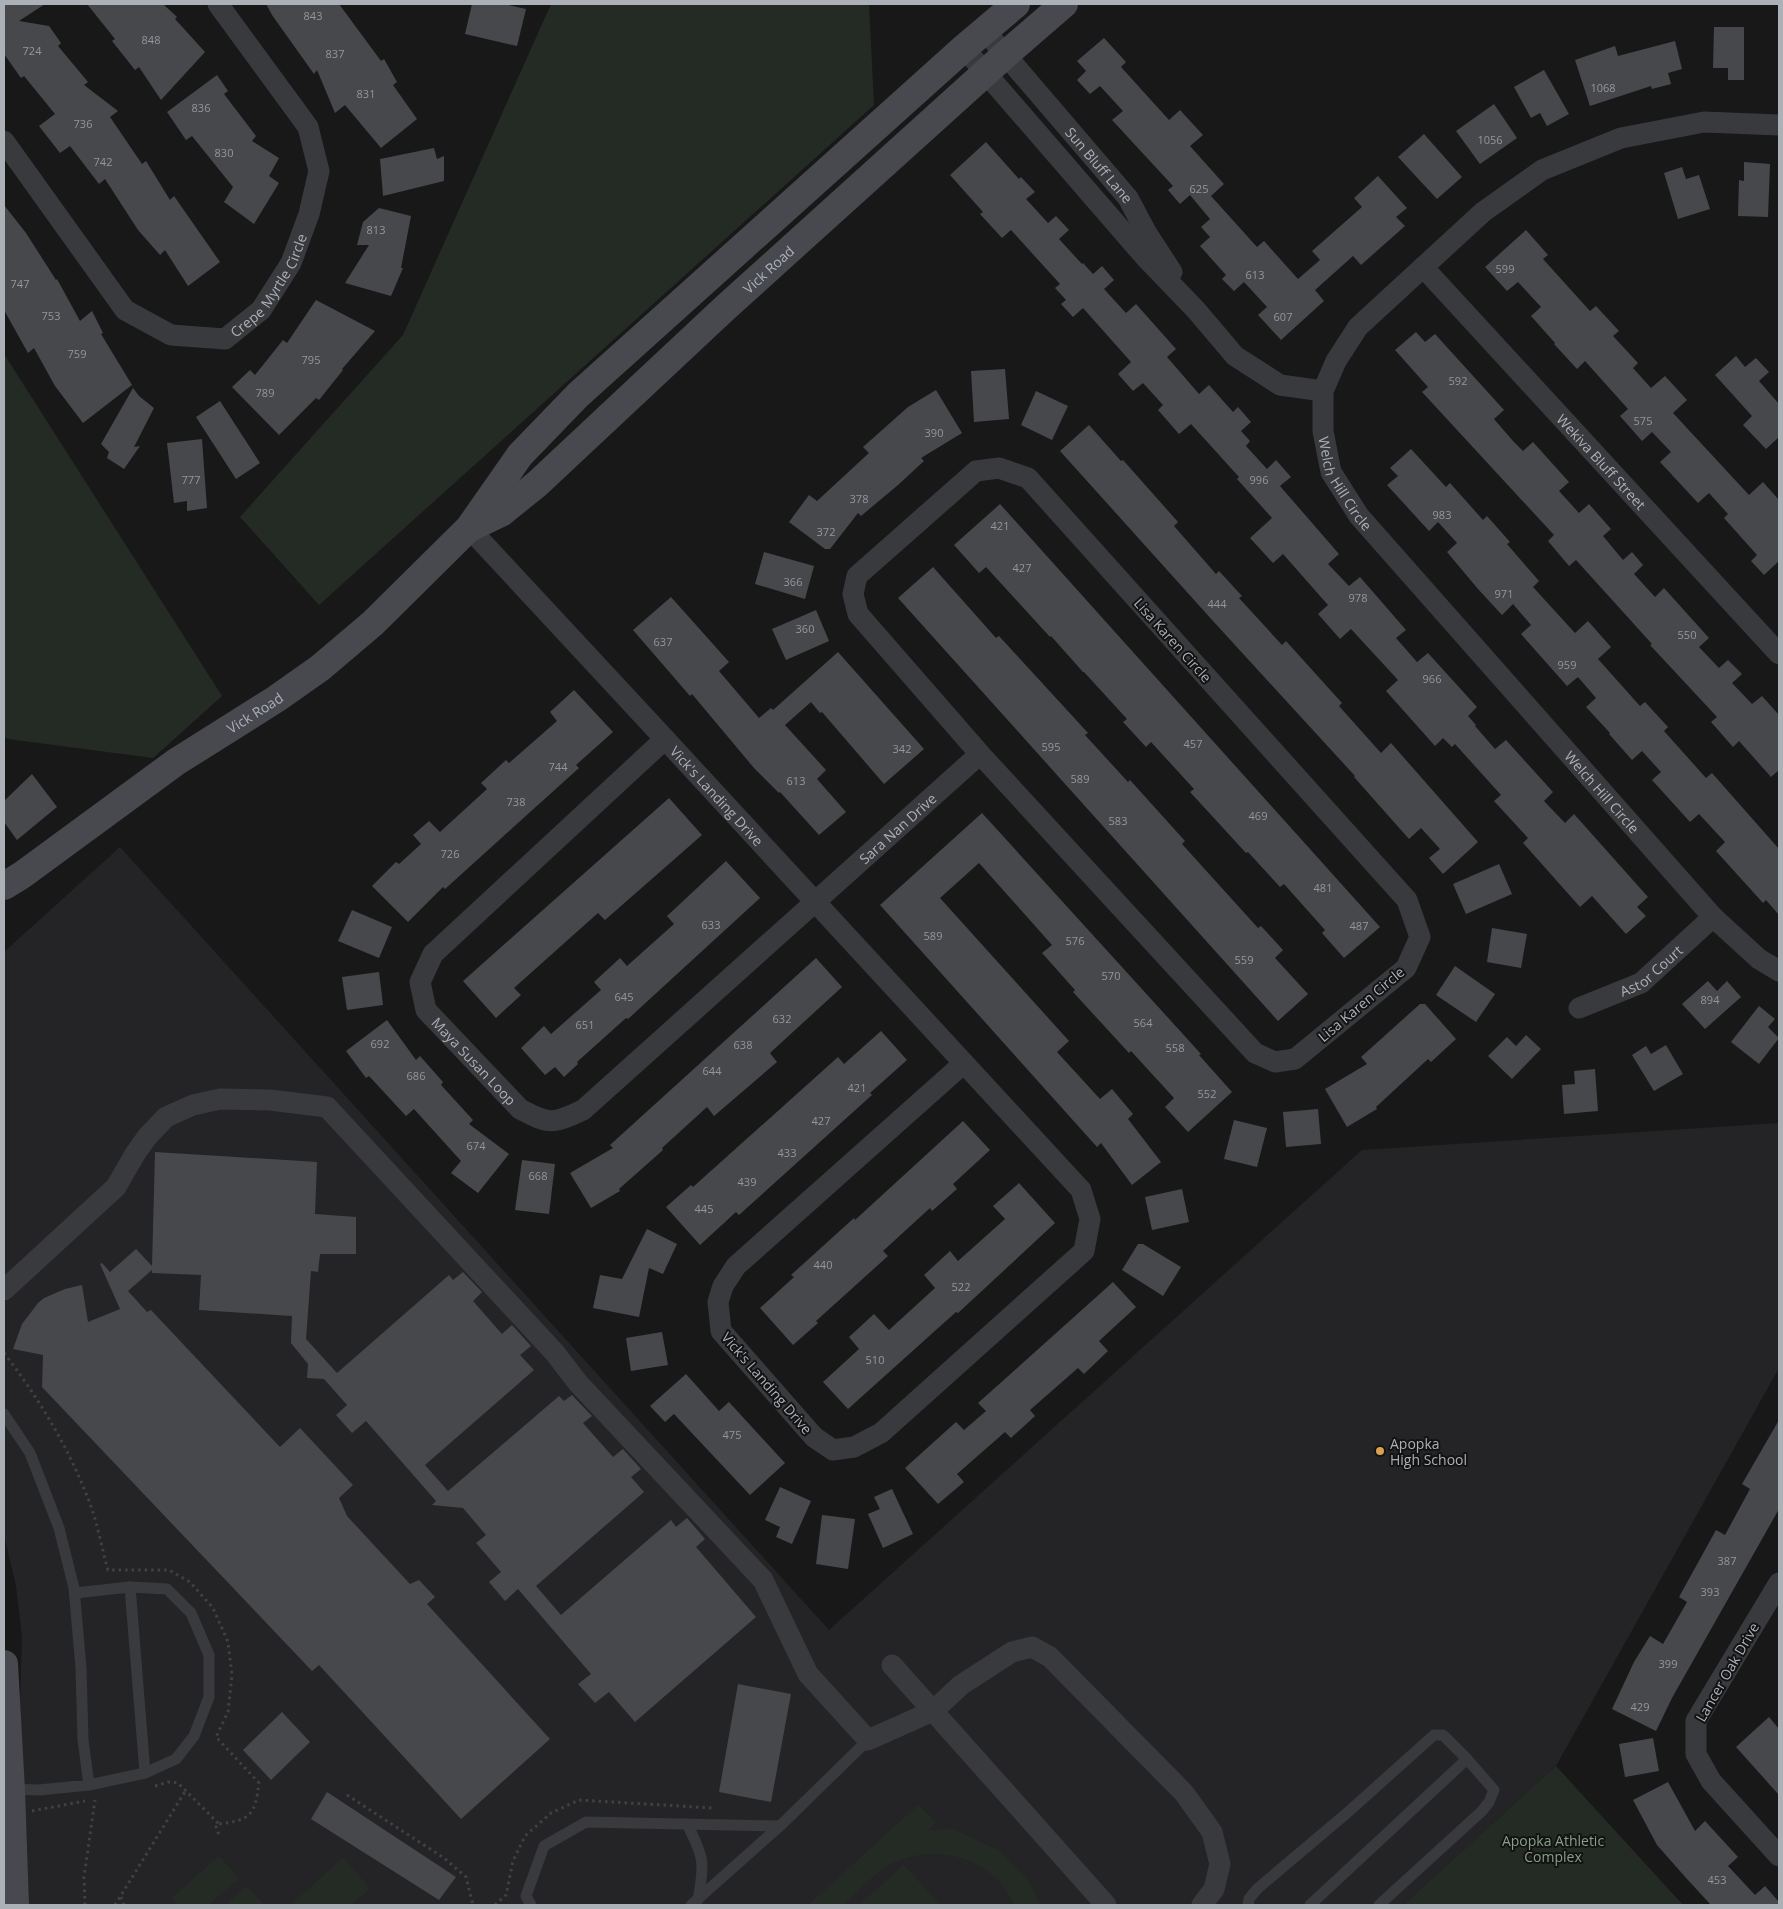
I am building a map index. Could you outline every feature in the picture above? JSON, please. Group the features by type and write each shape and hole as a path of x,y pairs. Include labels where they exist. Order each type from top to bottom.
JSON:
{"street":[{"name":"Crepe Myrtle Circle","path":"4,141 126,310 171,335 224,339 262,310 291,263 309,214 319,171 308,127 218,4"},
{"name":"Vick Road","path":"4,903 13,880 176,762 276,699 320,668 373,623 468,528 520,455 578,395 964,48 1016,4"},
{"name":"Vick Road","path":"468,528 501,514 537,484 725,308 1005,54 1064,4"},
{"name":"Sun Bluff Lane","path":"985,31 1128,198 1146,232 1196,310"},
{"name":"Sun Bluff Lane","path":"964,48 1139,251 1196,310 1235,356 1280,385 1322,391"},
{"name":"Welch Hill Circle","path":"1779,125 1704,122 1621,138 1542,170 1483,212 1358,327 1336,361 1322,391 1323,431 1331,472 1359,516 1713,917 1758,959 1779,971"},
{"name":"Wekiva Bluff Street","path":"1424,267 1779,654"},
{"name":"Lisa Karen Circle","path":"999,468 1028,478 1407,900 1420,938 1406,968 1294,1059 1275,1062 1255,1053 980,754 858,614 853,594 857,576 976,471 999,468"},
{"name":"Vick's Landing Drive","path":"468,528 816,902 1081,1190 1090,1219 1084,1251 880,1434 854,1447 833,1450 814,1438 721,1331 718,1302 723,1286 736,1266 964,1063"},
{"name":"Maya Susan Loop","path":"665,739 433,954 420,982 426,1010 520,1109 540,1119 559,1121 583,1110 816,902"},
{"name":"Sara Nan Drive","path":"816,902 980,754"},
{"name":"Astor Court","path":"1579,1008 1641,983 1713,917"},
{"path":"4,1290 116,1187 143,1142 166,1117 193,1105 220,1099 270,1100 327,1107 555,1353 578,1382 763,1580 808,1674 868,1740 933,1711 961,1685 1012,1652 1032,1647 1050,1657 1184,1793 1212,1832 1220,1864 1214,1889 1202,1905"},
{"name":"Lancer Oak Drive","path":"1779,1583 1696,1721 1696,1754 1711,1781 1779,1856"},
{"path":"4,1664 8,1788 15,1905"},
{"path":"892,1666 1106,1905"}],"lane":[{"path":"4,1414 30,1454 59,1528 75,1592 81,1668 83,1740 89,1785"},
{"path":"8,1788 40,1790 89,1785 145,1773 176,1759 194,1736 210,1697 209,1655 191,1613 166,1589 130,1588 75,1592"},
{"path":"130,1588 145,1773"},
{"path":"1248,1905 1249,1899 1257,1889 1348,1812 1434,1735 1443,1735 1494,1790 1489,1802 1482,1811 1379,1905"},
{"path":"695,1903 780,1826 868,1740"},
{"path":"1310,1905 1467,1759"},
{"path":"531,1905 526,1896 544,1846 586,1822 780,1826"},
{"path":"686,1824 699,1848 703,1870 695,1903"}],"path":[{"path":"150,1787 168,1782 178,1783 219,1824 216,1827 219,1835"},
{"path":"115,1905 186,1790"},
{"path":"347,1795 444,1858 466,1877 473,1905"},
{"path":"32,1811 100,1799"},
{"path":"85,1905 84,1877 95,1800"},
{"path":"120,1896 124,1905"}],"shaded area":[{"name":"Apopka High School","path":"120,847 829,1630 1362,1150 1779,1123 1779,1368 1556,1766 1403,1905 24,1905 18,1770 22,1636 16,1586 4,1535 4,952"}],"green space":[{"path":"551,4 869,4 874,105 319,605 240,517 403,335"},
{"path":"4,354 222,696 153,758 4,737"},
{"name":"Apopka Athletic Complex","path":"1556,1766 1683,1905 1403,1905"},
{"path":"918,1805 936,1822 928,1830 952,1829 998,1850 1025,1877 1036,1894 1040,1905 1014,1905 1005,1889 993,1875 978,1865 961,1858 926,1854 907,1857 885,1867 843,1905 808,1905"},
{"path":"219,1856 239,1878 208,1905 178,1905 172,1898"},
{"path":"343,1858 370,1888 351,1905 292,1904"},
{"path":"904,1865 940,1905 859,1905"},
{"path":"246,1886 264,1905 226,1905"}],"building":[{"path":"4,4 45,4 19,21 49,26 61,43 58,46 88,82 84,85 118,111 110,117 142,164 146,161 170,200 174,196 220,262 188,286 165,250 160,255 138,230 105,179 99,184 70,146 60,153 39,126 55,114 24,76 21,78 4,54"},
{"path":"87,4 163,4 177,17 175,19 205,52 161,100 139,67 135,70 112,41 115,39"},
{"path":"266,4 339,4 381,61 384,59 397,82 393,85 417,119 381,148 345,105 335,113 317,70 314,74"},
{"path":"472,4 504,4 526,9 517,46 465,34"},
{"path":"1714,27 1744,27 1744,80 1728,80 1728,68 1713,68"},
{"path":"1104,38 1126,62 1121,67 1169,120 1180,110 1203,135 1190,146 1224,184 1211,196 1257,247 1264,241 1298,279 1320,260 1312,251 1362,207 1354,198 1378,176 1407,208 1396,217 1405,226 1361,265 1353,256 1315,290 1324,301 1281,340 1258,315 1267,307 1244,282 1234,291 1222,279 1226,275 1200,246 1210,237 1201,227 1210,219 1190,195 1180,204 1168,190 1173,186 1112,120 1123,111 1100,86 1090,94 1077,80 1086,71 1077,61"},
{"path":"1675,41 1682,69 1668,73 1671,84 1652,89 1651,86 1590,106 1575,60 1615,46 1618,56"},
{"path":"1544,70 1569,114 1547,126 1540,113 1531,118 1514,87"},
{"path":"217,75 228,91 224,94 256,136 252,141 279,158 269,176 279,183 254,224 224,202 233,187 192,136 186,140 167,112"},
{"path":"1494,104 1517,138 1480,164 1456,131"},
{"path":"1424,134 1462,177 1437,199 1398,157"},
{"path":"986,142 1019,179 1021,177 1035,192 1026,199 1048,223 1056,216 1069,230 1059,239 1082,264 1093,274 1102,266 1114,280 1104,289 1126,313 1136,304 1176,349 1167,357 1199,394 1209,385 1233,412 1238,407 1251,422 1241,431 1250,441 1246,446 1267,469 1276,460 1291,477 1280,486 1339,554 1328,564 1349,586 1360,577 1406,630 1396,638 1417,662 1428,653 1477,707 1468,716 1495,749 1506,740 1553,792 1544,801 1565,823 1574,814 1648,897 1637,907 1646,916 1626,934 1592,896 1580,907 1523,843 1528,838 1494,801 1501,795 1455,744 1452,747 1443,738 1435,746 1386,691 1398,680 1351,629 1340,639 1318,614 1328,605 1283,554 1273,563 1250,538 1272,518 1237,479 1239,477 1191,424 1179,434 1158,410 1163,405 1143,383 1133,391 1118,374 1131,362 1083,308 1073,317 1061,304 1066,300 1055,288 1060,284 1011,230 1002,238 980,214 983,212 950,175"},
{"path":"434,148 437,159 444,156 444,181 383,196 380,159"},
{"path":"1744,162 1770,164 1768,217 1738,216 1739,180 1744,181"},
{"path":"1682,167 1686,179 1699,175 1710,209 1678,219 1664,173"},
{"path":"4,205 26,233 57,279 80,321 92,311 103,333 101,334 132,385 83,423 55,386 34,348 28,353 4,310"},
{"path":"379,208 411,216 401,268 403,268 391,296 345,283 369,245 357,245 363,222"},
{"path":"1526,230 1548,255 1543,259 1590,311 1596,306 1619,331 1613,336 1638,363 1633,368 1651,388 1665,376 1687,400 1673,413 1749,495 1763,482 1779,500 1779,561 1764,575 1751,561 1757,555 1724,518 1728,514 1709,493 1698,503 1660,462 1671,452 1652,432 1642,441 1620,416 1628,409 1585,361 1577,369 1554,344 1531,316 1541,307 1518,282 1507,291 1485,267"},
{"path":"316,300 375,331 342,369 319,400 316,398 279,435 232,387 250,370 255,375 283,340 287,343"},
{"path":"1416,332 1425,342 1435,334 1504,410 1494,419 1513,441 1523,451 1533,442 1569,482 1559,491 1579,513 1589,504 1611,529 1603,536 1623,560 1632,552 1643,565 1634,574 1655,597 1664,588 1709,638 1699,647 1719,668 1728,660 1742,674 1732,683 1752,704 1762,696 1779,715 1779,770 1771,777 1739,741 1733,747 1711,722 1717,717 1650,645 1652,644 1576,560 1569,566 1548,541 1554,535 1422,392 1428,387 1395,350"},
{"path":"1736,356 1745,367 1756,358 1769,372 1759,381 1779,404 1779,437 1766,449 1743,425 1752,416 1715,375"},
{"path":"1005,369 1009,419 974,422 971,371"},
{"path":"133,388 139,396 154,408 134,447 140,446 124,469 107,458 109,452 101,444"},
{"path":"936,390 962,433 921,458 924,461 898,485 861,516 858,513 830,549 825,549 789,522 809,495 817,501 869,453 863,447 908,407"},
{"path":"1036,391 1068,406 1052,440 1021,425"},
{"path":"220,401 260,463 236,479 196,417"},
{"path":"1089,425 1178,522 1174,526 1216,574 1219,571 1242,596 1239,598 1282,645 1286,641 1342,703 1339,706 1381,753 1391,743 1478,842 1443,874 1429,858 1440,849 1421,828 1409,839 1355,776 1060,451"},
{"path":"202,439 207,508 187,511 187,501 174,503 167,443"},
{"path":"1411,449 1446,487 1450,483 1483,520 1487,516 1510,542 1507,544 1539,581 1533,587 1575,633 1588,621 1611,647 1598,659 1640,706 1645,702 1668,727 1664,731 1706,778 1712,773 1779,849 1779,915 1766,900 1763,903 1716,851 1725,842 1699,814 1690,822 1652,780 1661,772 1642,751 1632,760 1586,707 1596,698 1578,677 1567,686 1521,634 1531,625 1513,604 1502,615 1447,552 1457,543 1438,522 1429,531 1387,485 1398,476 1390,468"},
{"path":"1000,504 1380,927 1344,958 1322,933 1325,930 1284,884 1280,887 1248,852 1246,853 1190,792 1194,789 1151,742 1146,747 1123,722 1127,719 986,567 979,573 954,545"},
{"path":"764,552 814,566 805,599 755,584"},
{"path":"933,567 996,638 999,636 1088,733 1085,735 1128,782 1130,780 1185,841 1182,844 1258,928 1261,926 1283,950 1275,958 1308,994 1278,1021 898,598"},
{"path":"671,597 729,662 719,671 759,718 771,708 773,710 838,652 924,749 884,784 822,712 820,713 811,702 785,725 826,770 817,779 846,812 819,835 780,792 754,768 692,694 690,696 633,630"},
{"path":"816,610 829,641 786,660 772,629"},
{"path":"574,690 613,732 576,765 579,768 445,889 443,887 408,922 372,886 396,862 399,864 421,844 413,835 429,821 440,832 487,789 481,783 506,760 509,763 557,721 550,712"},
{"path":"32,774 57,807 17,840 4,822 4,801"},
{"path":"669,798 702,835 605,920 598,913 514,988 521,995 496,1018 463,981"},
{"path":"982,813 1201,1054 1199,1055 1232,1092 1188,1132 1165,1107 1174,1098 1131,1051 1129,1053 1073,992 1075,990 1042,953 1052,945 979,863 940,898 1069,1041 1057,1052 1100,1099 1112,1089 1133,1114 1128,1119 1161,1162 1132,1185 1101,1143 1097,1147 880,905"},
{"path":"726,861 760,898 628,1019 626,1018 577,1062 578,1064 564,1077 555,1067 545,1075 521,1048 544,1026 551,1034 601,990 594,982 620,958 627,966 674,924 667,916"},
{"path":"1499,864 1512,894 1466,914 1453,884"},
{"path":"352,910 392,927 379,958 338,941"},
{"path":"1492,928 1527,934 1521,968 1487,962"},
{"path":"816,958 842,987 770,1053 777,1062 714,1116 707,1107 619,1189 620,1191 591,1208 570,1173 613,1148 610,1145"},
{"path":"1455,966 1495,994 1476,1022 1436,995"},
{"path":"379,972 383,1005 347,1010 342,977"},
{"path":"1708,981 1717,991 1727,981 1741,997 1705,1029 1682,1004"},
{"path":"1420,1004 1425,1004 1456,1039 1431,1062 1428,1059 1376,1107 1377,1109 1347,1127 1325,1089 1367,1064 1361,1057"},
{"path":"1759,1006 1775,1019 1768,1027 1779,1038 1759,1064 1731,1042"},
{"path":"387,1020 416,1060 420,1056 443,1082 441,1085 473,1120 469,1124 509,1154 478,1193 451,1173 461,1161 414,1109 406,1116 369,1076 366,1078 346,1051"},
{"path":"881,1031 907,1060 870,1093 872,1095 739,1215 736,1212 700,1245 666,1207 691,1185 693,1187 838,1057 844,1064"},
{"path":"1526,1035 1541,1049 1512,1079 1488,1056 1507,1037 1516,1046"},
{"path":"1666,1045 1683,1074 1654,1091 1632,1055 1646,1046 1651,1054"},
{"path":"1595,1069 1598,1111 1564,1114 1562,1085 1575,1084 1574,1071"},
{"path":"1318,1109 1321,1144 1286,1147 1283,1112"},
{"path":"1234,1120 1267,1128 1257,1167 1224,1159"},
{"path":"963,1121 990,1150 953,1184 957,1189 932,1211 930,1208 883,1251 888,1256 816,1321 818,1323 793,1345 760,1308 794,1277 791,1275 854,1218 855,1220"},
{"path":"155,1152 317,1162 315,1214 356,1217 356,1254 320,1254 318,1272 311,1271 306,1339 337,1373 449,1275 453,1280 463,1272 482,1292 473,1301 502,1334 512,1325 531,1346 520,1355 534,1370 425,1465 448,1491 559,1396 564,1401 572,1395 592,1416 583,1423 613,1457 623,1449 641,1469 631,1477 644,1492 536,1586 561,1615 671,1520 676,1527 687,1518 705,1539 696,1547 756,1617 635,1722 609,1692 595,1703 578,1684 591,1674 518,1589 505,1601 489,1582 501,1572 476,1543 486,1535 463,1508 432,1505 436,1501 366,1421 352,1433 336,1415 347,1405 324,1379 307,1378 308,1364 291,1343 292,1316 199,1310 201,1275 152,1273 152,1270 128,1291 147,1312 151,1310 280,1447 300,1428 353,1485 339,1498 347,1516 410,1584 419,1580 435,1597 427,1604 550,1739 461,1819 319,1665 312,1671 42,1387 43,1355 13,1349 22,1324 38,1303 44,1298 65,1289 82,1285 88,1322 120,1309 100,1264 102,1263 110,1272 136,1249 152,1266"},
{"path":"522,1160 555,1164 549,1214 515,1210"},
{"path":"1019,1183 1055,1223 958,1313 956,1312 848,1409 823,1382 859,1349 849,1337 874,1314 889,1330 935,1288 924,1275 950,1251 958,1261 1005,1219 993,1206"},
{"path":"1182,1189 1189,1222 1152,1230 1145,1197"},
{"path":"647,1229 677,1244 663,1274 649,1268 639,1317 593,1308 600,1275 622,1279"},
{"path":"1138,1244 1143,1244 1181,1267 1163,1296 1122,1270"},
{"path":"1113,1282 1136,1307 1099,1341 1108,1351 1084,1374 1078,1368 1030,1410 1035,1416 1011,1438 1005,1432 957,1474 964,1482 938,1504 905,1468 956,1422 964,1430 986,1411 978,1403"},
{"path":"662,1332 668,1365 631,1371 626,1338"},
{"path":"686,1374 719,1411 729,1402 785,1463 750,1495 674,1414 665,1422 650,1406"},
{"path":"1779,1420 1779,1509 1672,1698 1656,1731 1612,1709 1634,1662 1650,1636 1663,1644 1687,1602 1679,1597 1716,1530 1725,1535 1750,1489 1742,1484"},
{"path":"780,1487 811,1501 792,1544 776,1537 780,1527 765,1520"},
{"path":"892,1489 913,1534 883,1548 868,1514 880,1509 874,1497"},
{"path":"822,1515 855,1519 848,1569 816,1564"},
{"path":"738,1684 791,1694 771,1802 719,1792"},
{"path":"282,1712 310,1742 271,1780 243,1750"},
{"path":"1769,1717 1779,1729 1779,1795 1736,1747"},
{"path":"1653,1738 1659,1771 1625,1777 1619,1744"},
{"path":"1668,1782 1695,1831 1705,1821 1738,1857 1728,1866 1755,1895 1765,1886 1779,1902 1779,1905 1711,1905 1687,1879 1657,1845 1633,1800"},
{"path":"327,1792 456,1877 439,1900 311,1819"}],"place":[{"name":"Apopka High School","path":"1380,1451"}]}
